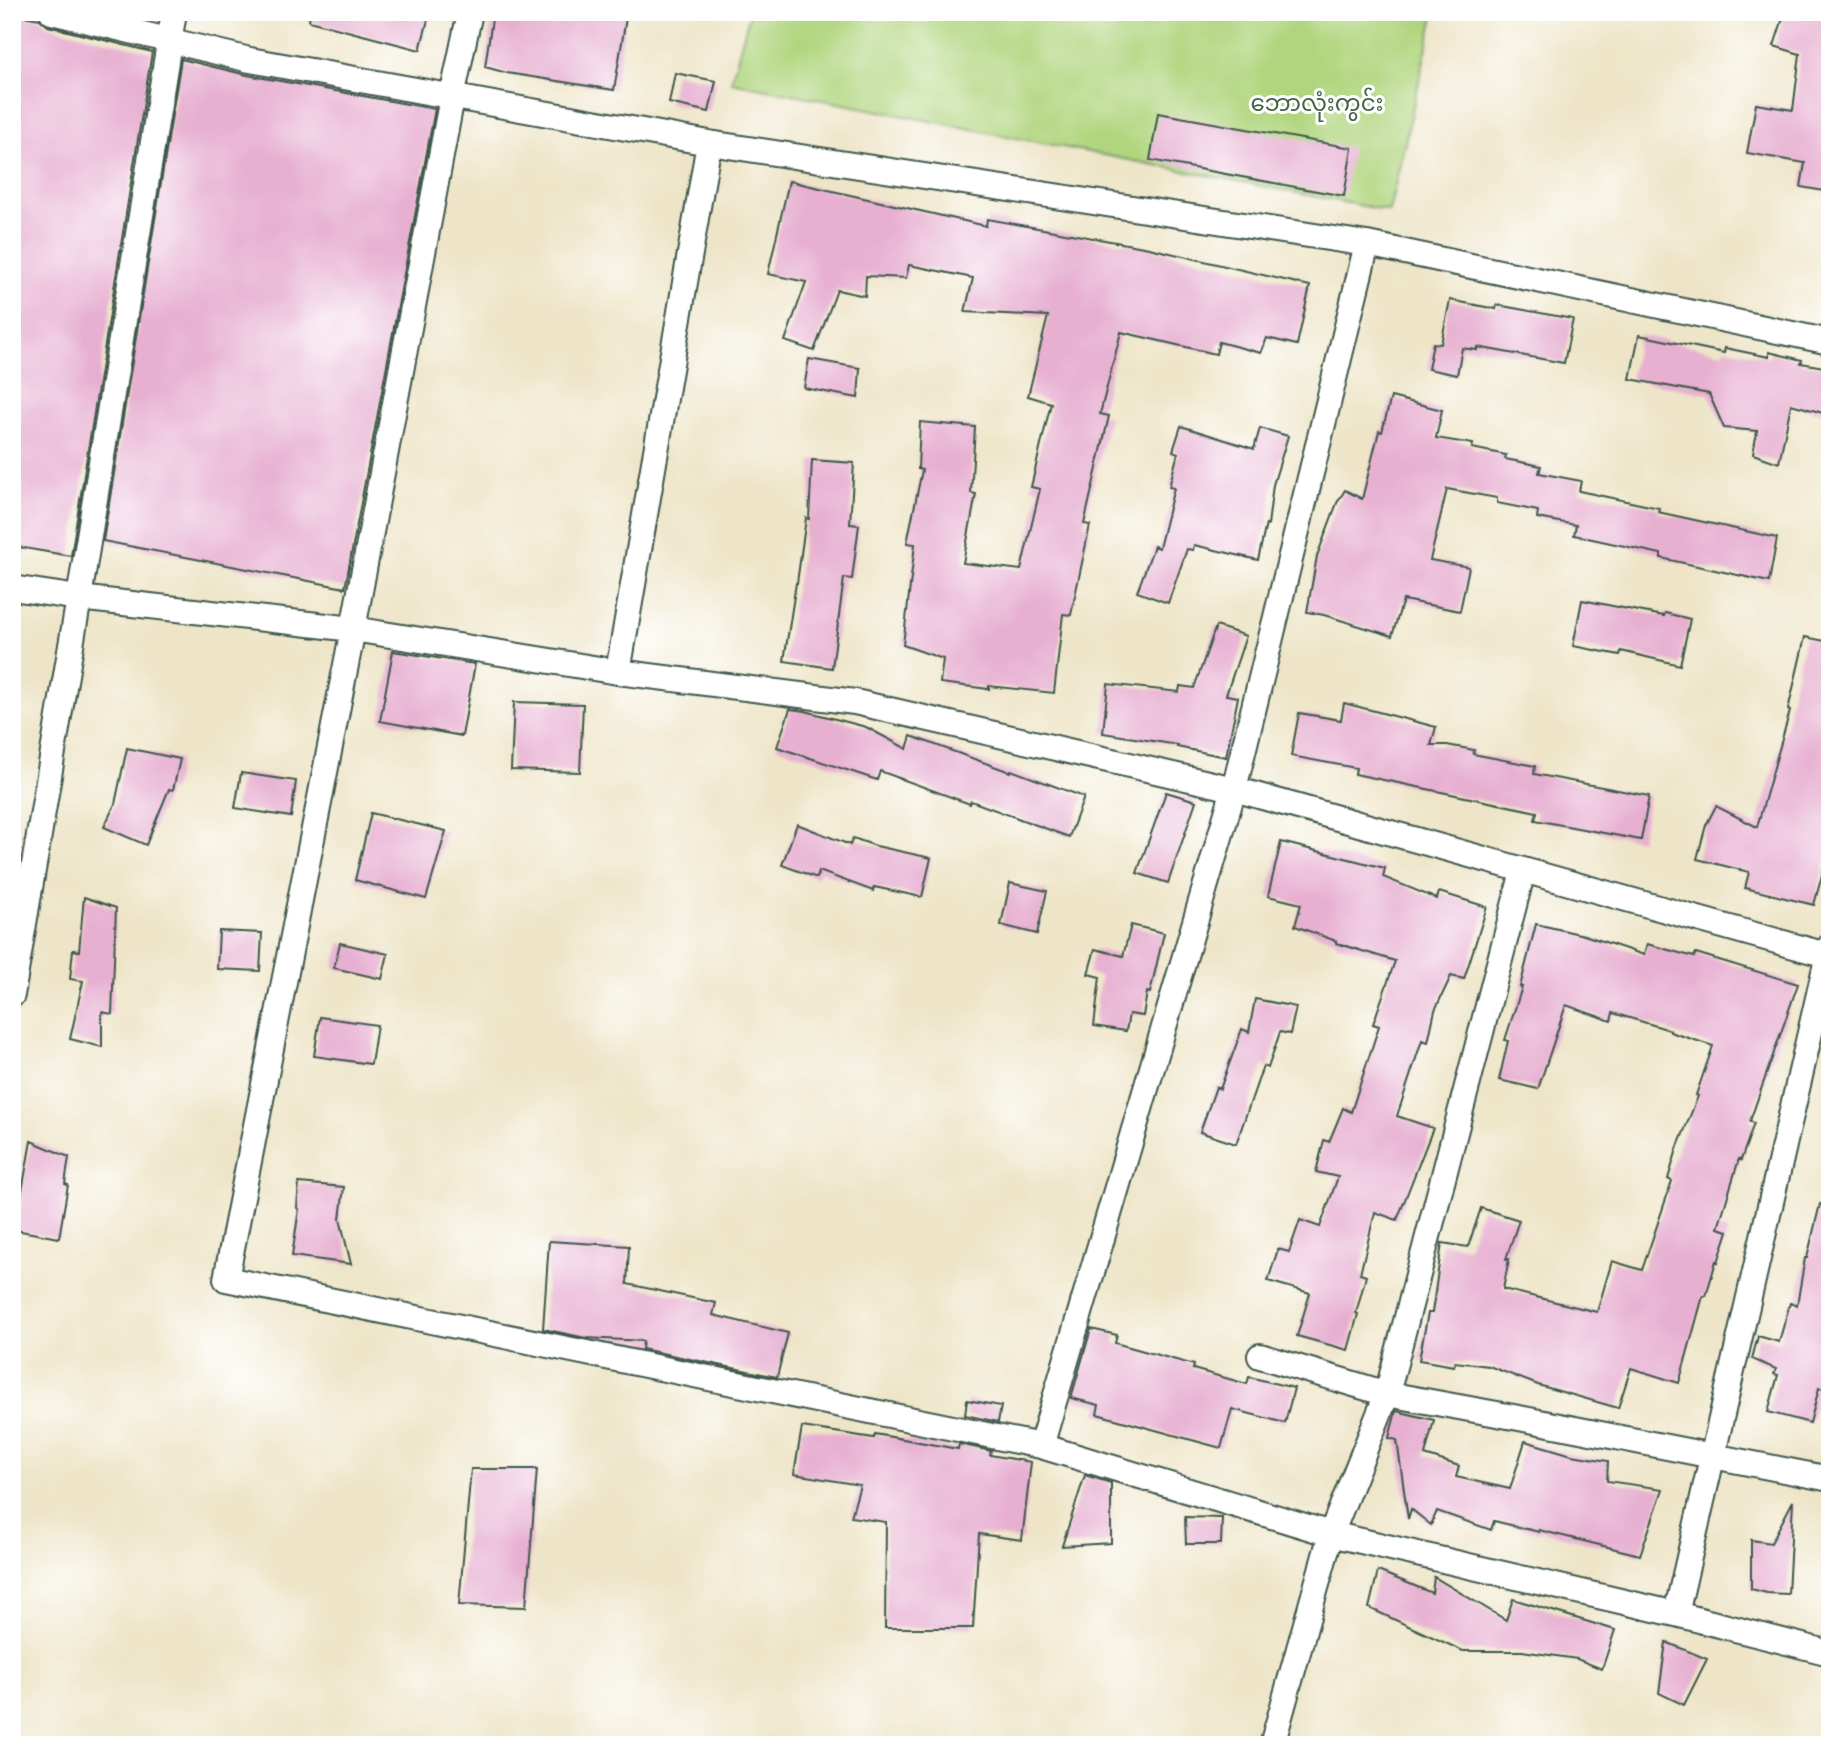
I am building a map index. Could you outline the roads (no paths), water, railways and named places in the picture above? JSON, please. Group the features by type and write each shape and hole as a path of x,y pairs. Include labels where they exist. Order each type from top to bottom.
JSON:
{"street":[{"path":"51,12 250,60 709,143 1367,244 1830,342"},
{"path":"12,995 174,12"},
{"path":"470,12 226,1279 1041,1446 1331,1534 1676,1614 1830,1653"},
{"path":"618,672 709,143"},
{"path":"1041,1446 1234,789 1367,244"},
{"path":"12,588 353,629 618,672 855,702 1234,789 1523,871 1829,952 1676,1614"},
{"path":"1272,1745 1331,1534 1387,1394 1523,871"},
{"path":"1260,1356 1387,1394 1830,1479"}],"park label":[{"name":"ဘောလုံးကွင်း","path":"1317,103"}]}
